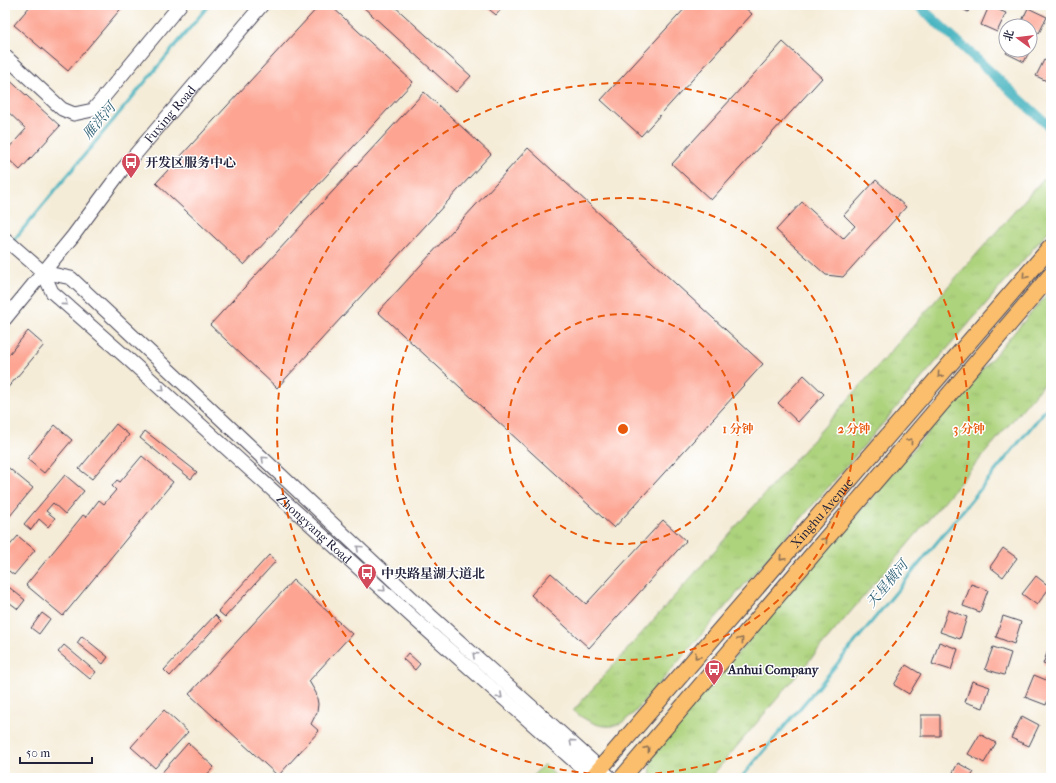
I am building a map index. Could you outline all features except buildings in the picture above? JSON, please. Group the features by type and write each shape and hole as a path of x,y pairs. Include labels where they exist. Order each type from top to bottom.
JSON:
{"main road":[{"name":"Xinghu Avenue","path":"598,776 1051,247"},
{"name":"Xinghu Avenue","path":"622,778 1051,275"}],"street":[{"path":"5,56 62,109 74,114 93,110 180,5"},
{"name":"Fuxing Road","path":"5,319 73,236 122,170 262,5"},
{"path":"5,239 43,272 71,278 431,616 598,776"},
{"name":"Zhongyang Road","path":"43,272 52,292 133,363 419,623 598,776"}],"green space":[{"path":"1051,170 1051,228 634,713 619,724 606,726 594,724 573,711"},
{"path":"1051,290 1051,375 710,778 651,778 650,763 660,743"},
{"path":"544,764 554,774 555,778 531,778"}],"waterway":[{"name":"雁洪河","path":"13,241 209,5"},
{"path":"918,5 1051,128"},
{"name":"天星横河","path":"741,778 828,675 1051,403"}],"place":[{"name":"开发区服务中心","path":"131,179"},
{"name":"中央路星湖大道北","path":"367,590"},
{"name":"Anhui Company","path":"714,686"}]}
